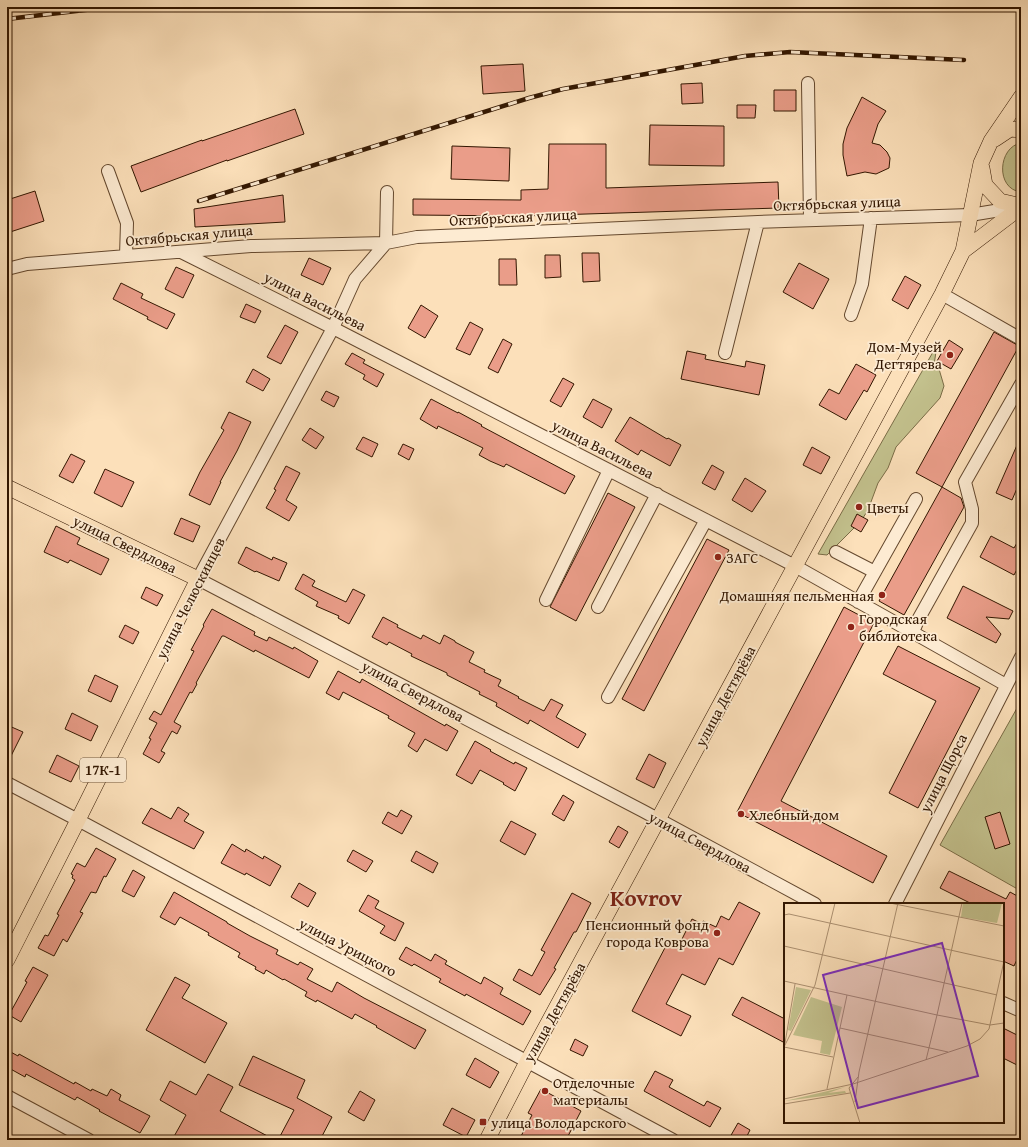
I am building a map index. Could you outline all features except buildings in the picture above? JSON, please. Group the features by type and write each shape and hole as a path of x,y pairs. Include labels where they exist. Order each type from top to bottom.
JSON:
{"main road":[{"name":"улица Дегтярёва","path":"487,1140 527,1062 942,294 963,251 981,163 991,141 1021,98"},
{"path":"991,141 1010,129 1021,130"},
{"path":"981,163 985,185 1000,201 1021,207"},
{"name":"улица Дегтярёва","path":"963,251 1021,207"},
{"name":"улица Свердлова","path":"7,486 198,579"},
{"name":"улица Челюскинцев","path":"7,960 198,579"}],"street":[{"path":"808,83 810,220"},
{"path":"108,171 127,223 126,256"},
{"path":"386,243 387,192"},
{"name":"Октябрьская улица","path":"7,270 27,264 251,246 386,243 417,237 758,222 970,215 1021,207"},
{"path":"852,315 862,284 871,218"},
{"path":"725,353 758,222"},
{"name":"улица Челюскинцев","path":"198,579 333,328 355,279 386,243"},
{"name":"улица Васильева","path":"180,252 333,328 795,566 1006,685"},
{"path":"942,294 1021,339"},
{"path":"913,632 918,620 972,523 972,509 966,482 1021,384"},
{"path":"546,600 609,470"},
{"path":"598,607 657,494"},
{"path":"858,602 916,499"},
{"path":"608,697 706,520"},
{"path":"836,552 875,572"},
{"name":"улица Свердлова","path":"198,579 813,903"},
{"name":"улица Щорса","path":"896,903 1021,657"},
{"name":"улица Урицкого","path":"7,783 673,1140"},
{"path":"1004,1002 1021,1011"},
{"path":"7,1096 89,1140"}],"shaded area":[{"path":"1021,143 1021,192 1013,189 1007,184 1003,168 1004,159 1008,152 1013,146"},
{"path":"937,345 934,365 939,369 944,386 940,398 896,447 888,468 878,483 868,510 861,521 827,555 818,554"},
{"path":"1021,701 1021,891 940,845"}],"railway":[{"path":"7,10 30,7"},
{"path":"7,19 111,7"},
{"path":"199,201 529,98 563,89 745,56 790,52 964,60"}],"place":[{"name":"Дом-Музей Дегтярева","path":"950,355"},
{"name":"Цветы","path":"859,507"},
{"name":"ЗАГС","path":"718,557"},
{"name":"Домашняя пельменная","path":"882,595"},
{"name":"Городская библиотека","path":"851,627"},
{"name":"Хлебный дом","path":"741,814"},
{"name":"Пенсионный фонд города Коврова","path":"717,933"},
{"name":"Отделочные материалы","path":"545,1091"},
{"name":"улица Володарского","path":"483,1122"}],"district":[{"name":"Kovrov","path":"646,897"}]}
